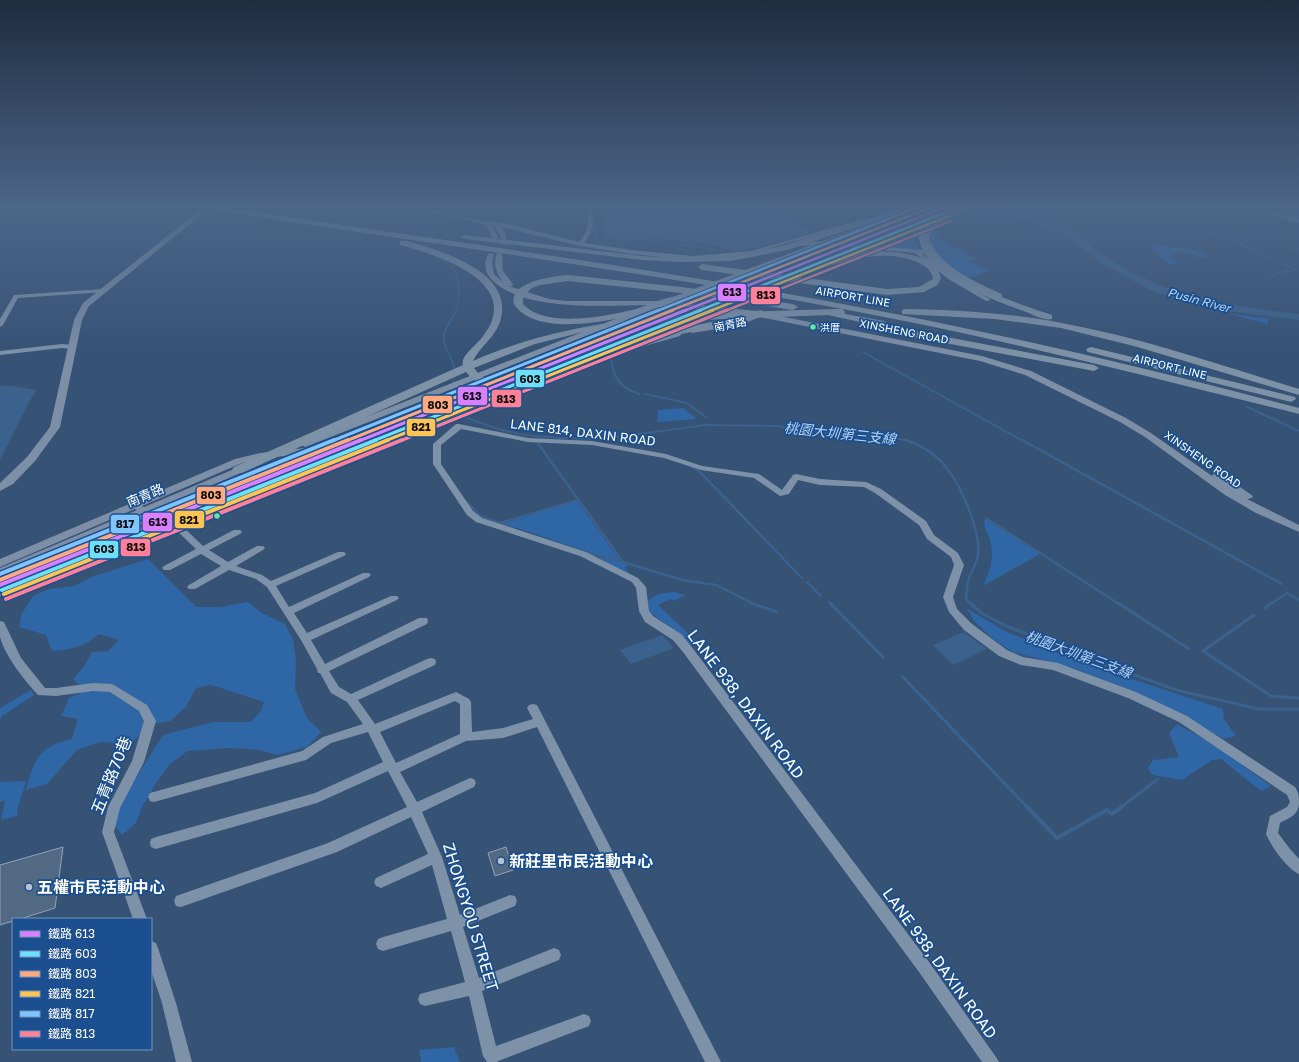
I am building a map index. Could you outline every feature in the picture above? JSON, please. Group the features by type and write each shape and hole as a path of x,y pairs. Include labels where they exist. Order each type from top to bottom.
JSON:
{"highway":[{"path":"450,257 464,265 487,283 496,296 498,303 497,316 488,337 468,361 470,372 485,382 500,382 526,377 678,316 693,314"},
{"name":"AIRPORT LINE","path":"553,257 814,301 938,325 1028,344 1299,411"},
{"name":"AIRPORT LINE","path":"567,257 696,274 942,317 1193,374 1299,401"},
{"path":"627,257 857,288 902,292 921,290 934,282 937,275 926,263 907,257"},
{"path":"629,257 664,260 718,260 749,257"},
{"path":"804,269 851,257"},
{"path":"930,257 956,277 983,292 1035,313 1157,346 1198,361"},
{"path":"671,300 627,314 582,321 539,317 525,311 518,303 521,292 544,281 568,278 682,290 826,313 1024,350 1299,417"},
{"path":"394,400 446,371 460,360 478,341 484,333 490,315 491,307 487,283"},
{"path":"238,470 488,358 532,342 583,329 636,322 812,312 914,312 1012,318 1082,330 1198,361 1299,392"},
{"path":"607,350 659,335 708,325 775,320 855,324 978,345 1122,374"}],"main road":[{"path":"0,488 9,482 31,459 55,427 72,347 82,311 86,305 146,257"},
{"name":"XINSHENG ROAD","path":"494,257 488,263 491,275 503,287 548,301 581,303 664,303 761,312 964,350 1004,360 1030,369 1132,418 1251,498 1299,521"},
{"name":"南青路","path":"1,566 238,470 671,300 787,257"},
{"name":"南青路","path":"0,592 481,397 607,350 836,257"},
{"path":"937,257 953,271 999,296"},
{"name":"南青路","path":"1,566 239,461 260,456 375,446 399,441 613,353 664,337 743,323 752,320 761,312"},
{"name":"XINSHENG ROAD","path":"761,312 982,358 1028,373 1123,420 1148,435 1229,493 1260,511 1299,529"},
{"name":"南青路","path":"0,599 179,528 375,446"},
{"path":"0,480 31,459"},
{"path":"157,536 168,522"}],"street":[{"path":"670,257 682,258 721,257"},
{"path":"924,257 952,279 988,300"},
{"path":"0,325 16,296 103,291"},
{"path":"0,312 8,311"},
{"path":"0,353 62,346 72,347"},
{"name":"LANE 814, DAXIN ROAD","path":"459,426 528,440 592,443 676,458 701,468 756,476 780,493 786,492 796,477 820,482 866,486 878,491 923,523 930,537 955,555 959,564 948,597 952,610 968,627 1003,653 1021,661 1054,666 1132,695 1183,719 1291,791 1297,802 1291,811 1274,820 1272,834 1285,853 1299,868"},
{"name":"LANE 938, DAXIN ROAD","path":"459,426 437,444 437,464 470,513 479,520 583,554 635,580 641,587 644,611 649,619 677,637 924,967 991,1062"},
{"name":"ZHONGYOU STREET","path":"136,506 179,528 202,550 229,568 259,577 270,585 305,638 322,670 335,690 351,699 372,729 393,767 436,857 474,987 491,1056 584,1021"},
{"path":"167,568 237,532"},
{"path":"192,587 229,568 260,548"},
{"path":"270,585 341,554"},
{"path":"287,612 366,575"},
{"path":"305,638 394,598"},
{"path":"322,670 423,620"},
{"name":"五青路70巷","path":"0,625 23,672 42,692 56,692 93,687 112,688 143,708 150,721 138,762 114,807 108,832 140,918"},
{"path":"351,699 431,662"},
{"path":"154,797 306,755 327,740 372,729 456,696 465,702 466,737"},
{"path":"532,708 714,1062"},
{"path":"156,843 317,798 466,737 503,733 539,722"},
{"path":"181,901 315,855 415,811 470,783"},
{"path":"381,882 436,857"},
{"path":"383,944 456,923 510,901"},
{"path":"152,951 168,997 184,1062"},
{"path":"425,999 474,987 554,956"}],"shaded area":[{"path":"940,257 973,257 977,258 969,262 990,271 969,278"},
{"path":"1160,257 1172,257 1170,258 1179,261 1174,265 1166,263"},
{"path":"1195,257 1206,257 1205,258"},
{"path":"1197,306 1231,314 1269,319 1268,324"},
{"path":"0,386 37,390 30,400 0,460"},
{"path":"683,408 697,419 657,422 658,410"},
{"path":"577,501 621,562 629,565 625,567 629,573 613,566 591,553 504,523"},
{"path":"985,519 1040,554 983,586 990,568 992,556 991,544 984,522"},
{"path":"148,559 196,607 220,607 248,602 262,613 285,624 293,639 296,660 295,689 307,718 321,732 307,747 277,755 259,750 229,748 188,751 170,764 156,783 143,805 136,823 122,835 114,825 121,805 133,782 163,735 213,722 251,722 261,711 264,702 211,685 196,688 186,707 170,721 154,724 129,744 100,742 77,750 47,784 26,790 35,762 45,750 61,742 72,739 78,719 61,716 69,698 84,691 73,679 84,666 92,652 108,651 119,640 99,634 83,645 65,650 52,651 46,635 19,627 21,615 33,596 49,589 74,586 91,577"},
{"path":"674,592 686,595 674,601 671,599 658,605 697,642 691,645 676,631 649,612 648,600 659,594"},
{"path":"966,608 1005,631 1072,659 1223,709 1224,719 1236,736 1224,739 1145,696 1076,669 1013,652 993,639 976,623"},
{"path":"964,632 987,649 953,665 933,645"},
{"path":"662,635 674,648 631,664 620,650"},
{"path":"31,690 34,695 2,716 0,720 0,708"},
{"path":"1177,724 1215,745 1271,786 1261,791 1221,759 1212,760 1182,780 1152,775 1148,768 1153,760 1179,757 1169,733"},
{"path":"26,781 18,806 17,816 1,820 5,801 0,802 0,782"},
{"path":"454,1047 460,1062 421,1062 419,1050"}],"building":[{"name":"五權市民活動中心","path":"63,847 55,908 23,918 12,918 12,921 0,925 0,865"},
{"name":"新莊里市民活動中心","path":"506,847 513,870 495,876 488,853"}],"waterway":[{"name":"桃園大圳第三支線","path":"437,257 452,267 457,277 459,295 456,311"},
{"name":"Pusin River","path":"1099,257 1155,289 1187,299 1219,307 1299,317"},
{"path":"1267,257 1296,270 1277,273 1272,278"},
{"name":"桃園大圳第三支線","path":"455,371 444,343 444,334 456,310"},
{"path":"863,352 1023,441"},
{"path":"611,360 616,378 623,386 640,394"},
{"name":"桃園大圳第三支線","path":"454,376 451,397 459,415 498,429 524,435 559,438 602,439 705,425 776,426 843,436 888,437 908,441"},
{"path":"645,394 687,403 707,418"},
{"path":"1247,407 1299,431"},
{"path":"1022,440 1282,584"},
{"name":"桃園大圳第三支線","path":"908,441 930,452 940,460 959,487 974,523 977,535 978,555 967,586 966,599 970,603"},
{"path":"537,442 623,562 682,580 716,585 754,604"},
{"path":"688,465 699,471 802,578"},
{"path":"500,523 578,500"},
{"path":"467,502 480,516 513,528"},
{"path":"986,518 1119,604"},
{"path":"585,552 622,562"},
{"path":"807,582 821,596"},
{"path":"1271,604 1287,593 1299,600"},
{"path":"751,603 777,612"},
{"path":"830,603 883,657"},
{"name":"桃園大圳第三支線","path":"970,603 983,614 1006,626 1103,664 1180,691 1259,709 1299,709"},
{"path":"1118,603 1189,649"},
{"path":"1265,608 1272,603"},
{"path":"1254,615 1203,651 1271,696 1299,698"},
{"path":"902,676 1028,808"},
{"path":"1120,808 1158,779"},
{"path":"1027,807 1057,838 1107,810 1112,814 1122,807"}],"rail line":[{"name":"817","path":"0,574 794,257"},
{"name":"803","path":"0,580 807,257"},
{"name":"613","path":"0,585 821,257"},
{"name":"603","path":"2,590 836,257"},
{"name":"821","path":"4,594 848,257"},
{"name":"813","path":"6,599 862,257"}],"place":[{"name":"洪厝","path":"813,327"},
{"name":"新莊里市民活動中心","path":"501,861"},
{"name":"五權市民活動中心","path":"29,887"}]}
